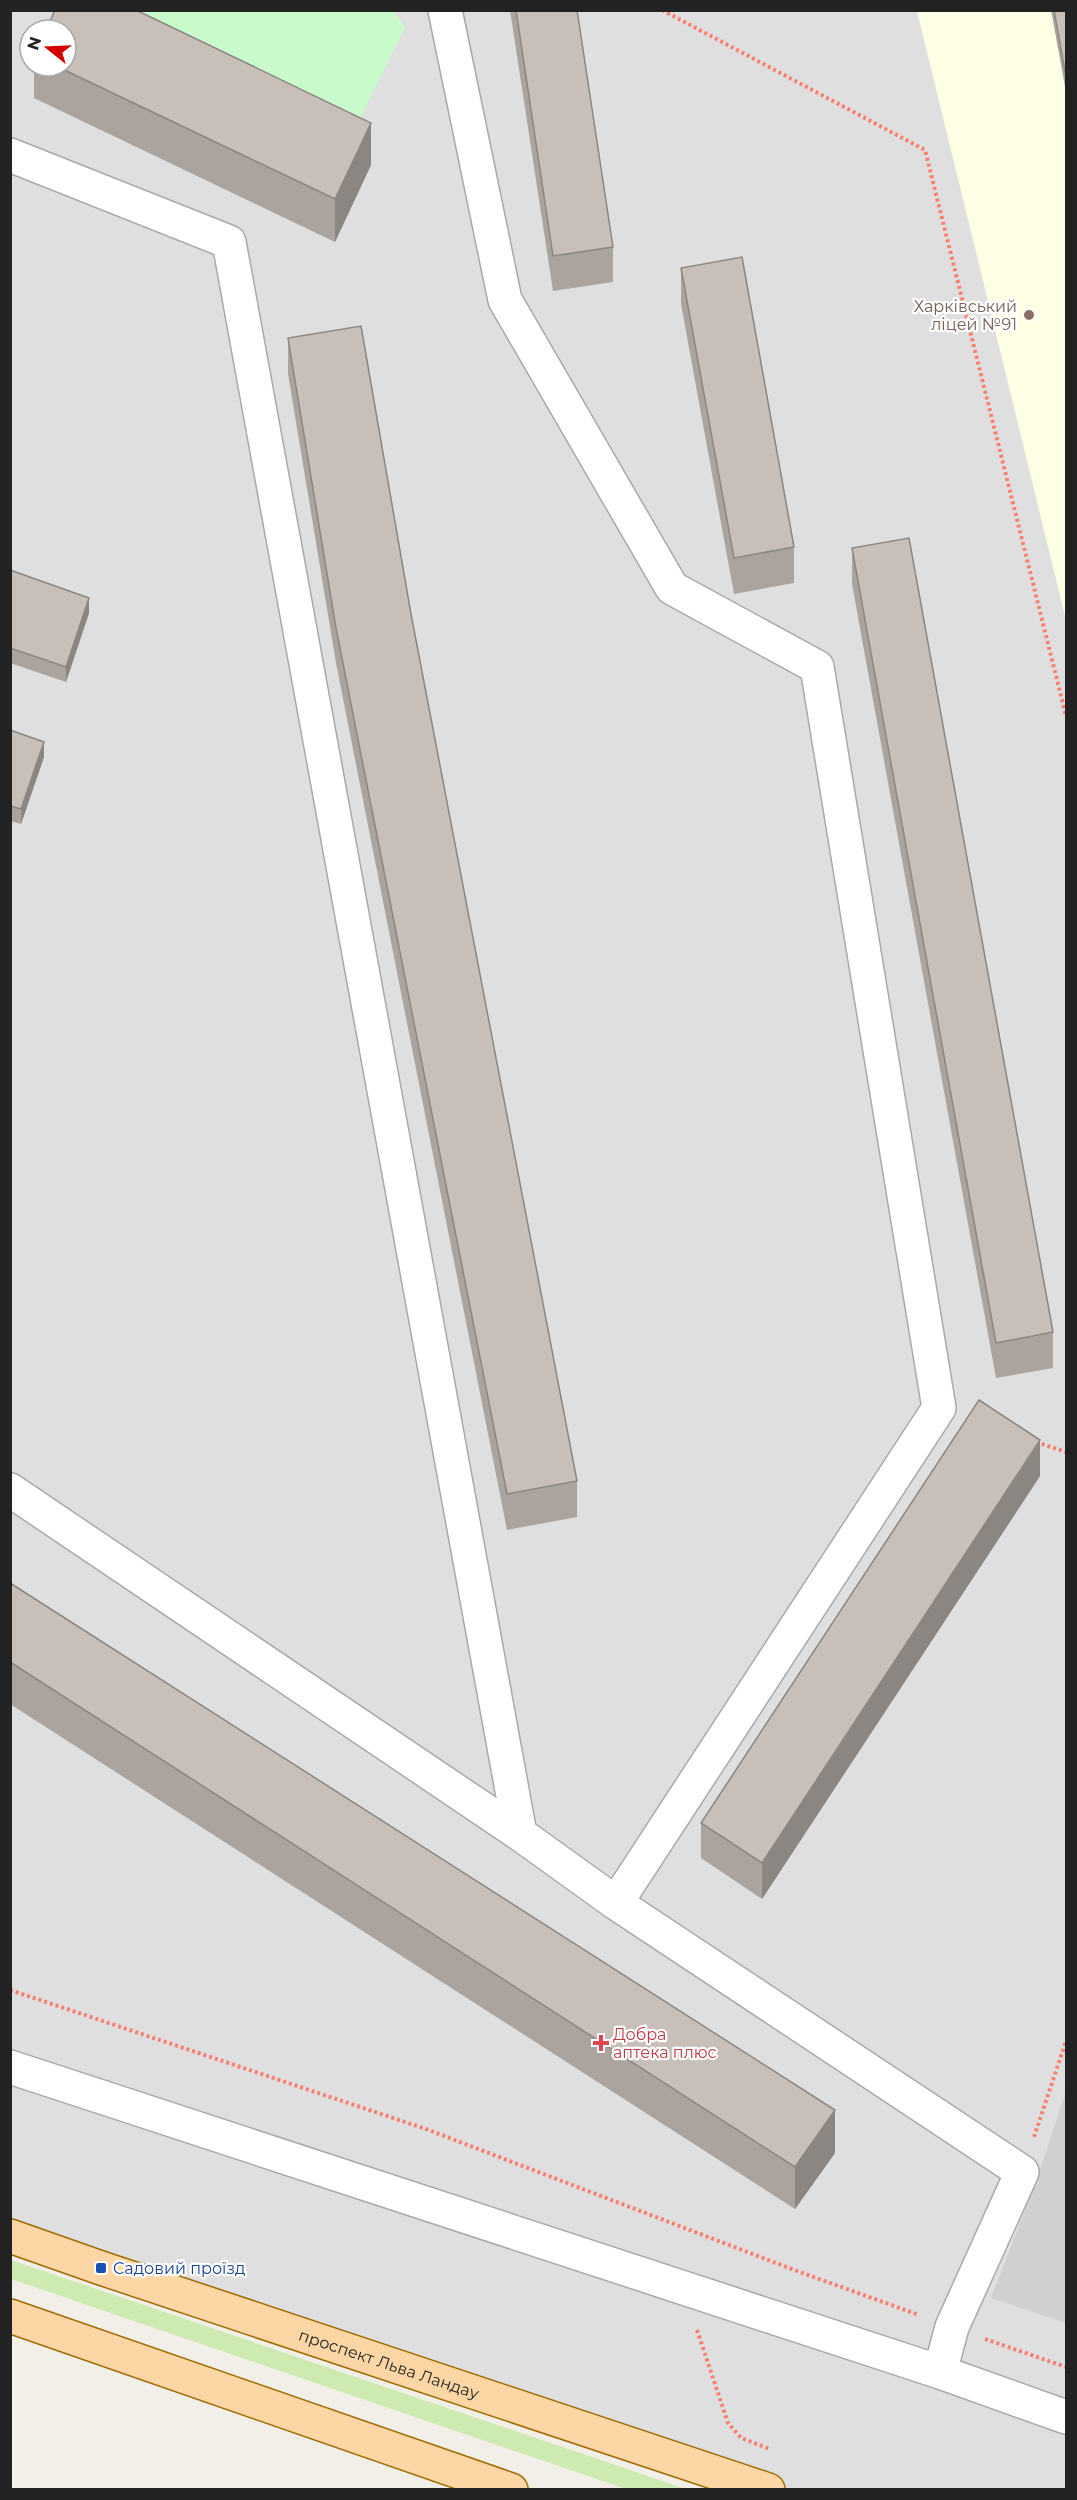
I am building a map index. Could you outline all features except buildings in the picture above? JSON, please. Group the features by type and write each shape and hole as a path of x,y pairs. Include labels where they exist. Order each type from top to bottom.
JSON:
{"main road":[{"name":"проспект Льва Ландау","path":"10,2236 768,2490"},
{"path":"10,2316 511,2490"}],"lane":[{"path":"445,10 505,300 672,588 817,667 939,1408 616,1903"},
{"path":"10,155 229,242 520,1834"},
{"path":"10,1490 520,1834 616,1903 1022,2172 952,2327 940,2372"},
{"path":"10,2067 940,2372 1066,2417"}],"path":[{"path":"662,10 925,150 1066,716"},
{"path":"1035,1441 1066,1452"},
{"path":"10,1990 426,2129 786,2267 1066,2367"},
{"path":"1022,2172 1066,2041"},
{"path":"683,2288 728,2423 741,2438 770,2449"}],"shaded area":[{"path":"11,11 1066,11 1066,2489 781,2489 11,2229"},
{"name":"Харківський ліцей №91","path":"917,11 1066,11 1066,620"},
{"path":"1066,2091 1066,2323 991,2298 1036,2182"}],"green space":[{"path":"119,10 394,11 405,27 348,143"},
{"path":"11,2260 686,2489 626,2489 11,2279"}],"place":[{"name":"Харківський ліцей №91","path":"1029,315"},
{"name":"Добра аптека плюс","path":"601,2043"},
{"name":"Садовий проїзд","path":"101,2268"}]}
